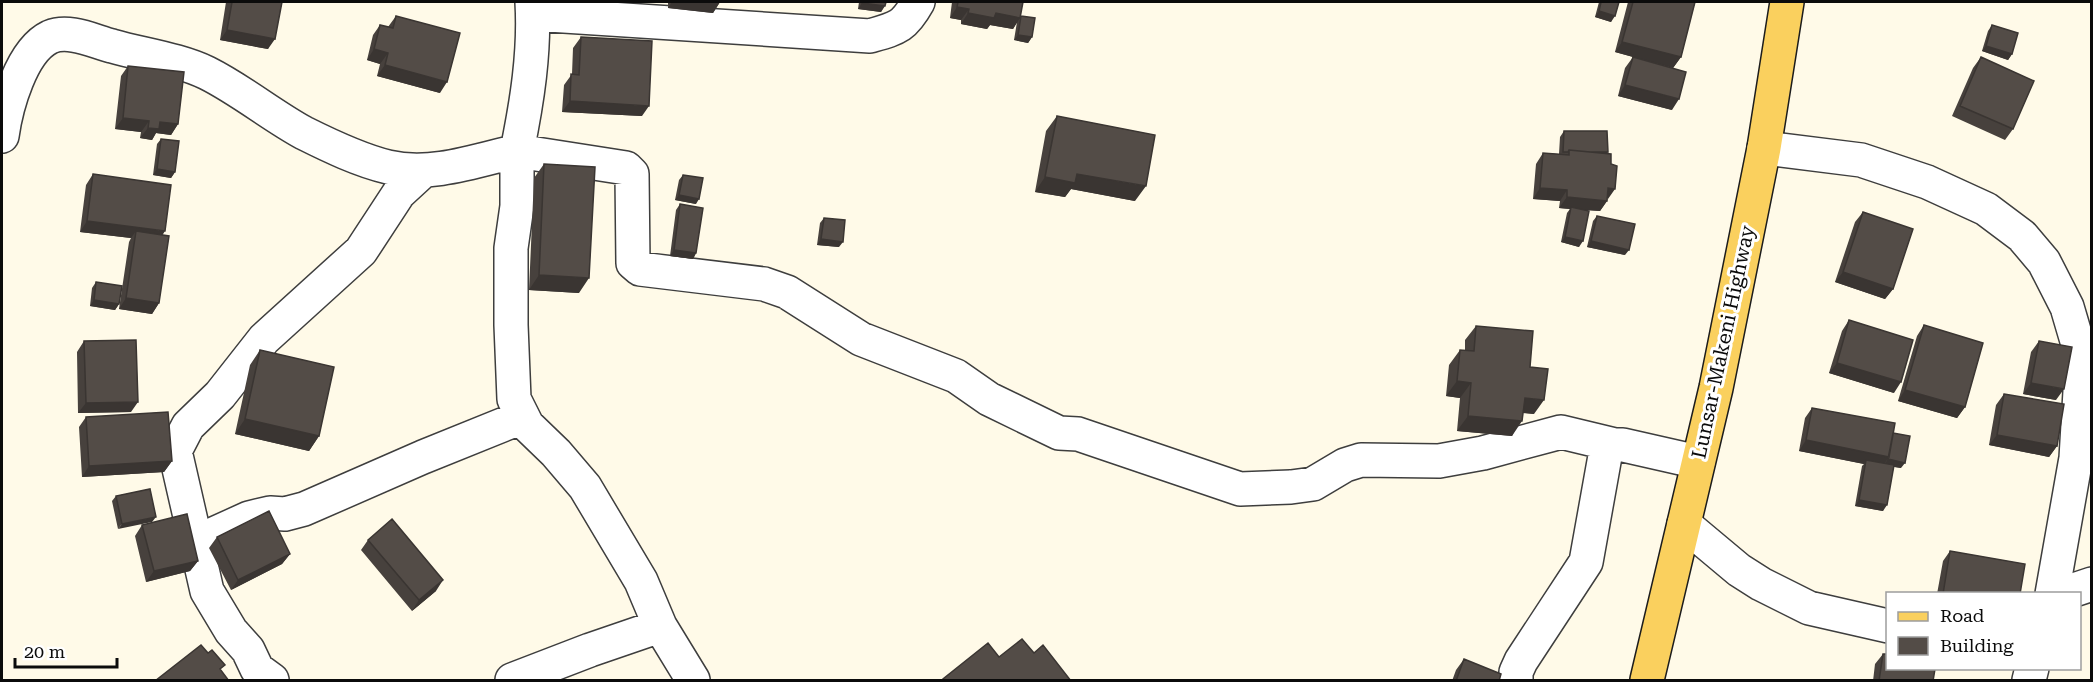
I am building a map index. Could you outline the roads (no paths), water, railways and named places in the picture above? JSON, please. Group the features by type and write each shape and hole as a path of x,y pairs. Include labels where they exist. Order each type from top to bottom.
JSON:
{"main road":[{"name":"Lunsar-Makeni Highway","path":"1647,681 1716,388 1764,148 1787,2"}],"street":[{"path":"693,681 660,626 641,581 585,488 556,453 526,425 514,399 511,248 516,206 517,151 526,109 532,8 870,36 894,29 905,22 918,2"},
{"path":"2,136 5,112 24,66 35,49 51,37 75,35 113,47 154,56 206,73 303,132 354,156 389,167 424,170 470,164 517,151 626,168 632,174 633,263 640,269 764,284 787,292 861,339 956,376 989,399 1059,433 1078,434 1240,489 1313,484 1345,465 1361,460 1439,461 1483,453 1561,432 1698,462"},
{"path":"1764,148 1861,160 1927,182 1986,209 2022,236 2044,262 2067,308 2082,358 2076,458 2052,592"},
{"path":"272,681 257,669 248,650 231,631 207,591 175,452 188,426 220,395 264,339 361,251 399,193 424,170"},
{"path":"196,542 249,518 270,513 285,514 304,509 522,417"},
{"path":"1516,681 1516,672 1521,661 1586,562 1605,456 1615,445"},
{"path":"1684,524 1739,570 1761,584 1809,608 1886,626"},
{"path":"2068,592 2091,584"},
{"path":"512,681 590,650 660,626"}]}
